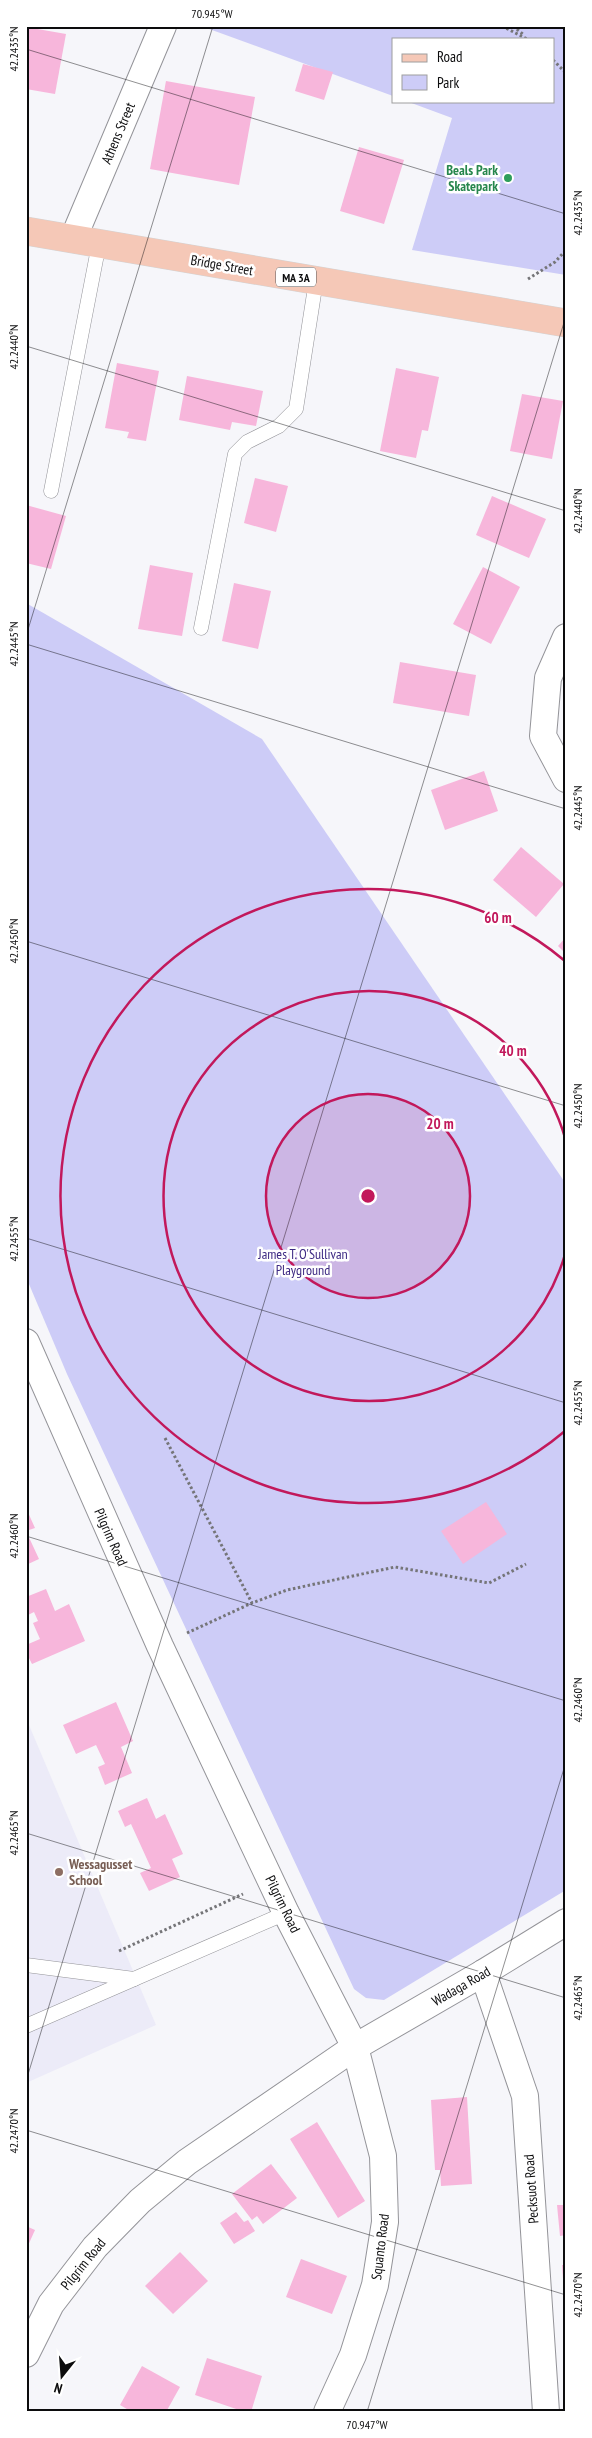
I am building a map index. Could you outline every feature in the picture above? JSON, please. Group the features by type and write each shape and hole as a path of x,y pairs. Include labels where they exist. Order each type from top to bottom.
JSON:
{"main road":[{"name":"Bridge Street","path":"26,231 566,322"}],"street":[{"name":"Athens Street","path":"86,242 163,26"},
{"path":"566,637 548,678 543,736 566,779"},
{"name":"Pilgrim Road","path":"26,1342 160,1646 282,1904 355,2046 187,2162 140,2201 95,2247 51,2304 26,2354"},
{"name":"Wadaga Road","path":"355,2046 484,1973 566,1922"},
{"name":"Pecksuot Road","path":"484,1973 526,2096 546,2412"},
{"name":"Squanto Road","path":"327,2412 359,2338 375,2285 385,2222 383,2156 355,2046"}],"lane":[{"path":"51,491 86,242"},
{"path":"201,628 235,454 247,442 279,426 296,409 316,281"},
{"path":"26,2026 134,1979 282,1904"},
{"path":"26,1965 134,1979"}],"path":[{"path":"502,26 527,38"},
{"path":"514,26 527,38"},
{"path":"554,61 566,72"},
{"path":"528,280 555,262 566,250"},
{"path":"165,1438 252,1603"},
{"path":"160,1646 252,1603 287,1590 395,1567 489,1583 526,1564"},
{"path":"112,1950 121,1951 245,1893 282,1904"}],"shaded area":[{"name":"Wessagusset School","path":"26,1718 156,2025 26,2083"}],"green space":[{"path":"201,26 566,26 566,275 412,250 452,118 409,102 554,102 554,38 392,38 392,96"},
{"name":"James T. O'Sullivan Playground","path":"26,603 262,739 566,1184 566,1890 384,2000 366,1998 354,1989 67,1374 26,1277"}],"building":[{"path":"26,27 66,34 55,94 26,89"},
{"path":"303,64 333,72 324,100 295,91"},
{"path":"166,81 255,97 239,185 150,169"},
{"path":"359,147 404,160 384,224 340,211"},
{"path":"117,363 159,371 146,441 127,438 129,432 105,428"},
{"path":"396,368 439,377 428,431 422,430 416,458 380,451"},
{"path":"187,376 263,391 256,426 232,422 230,430 179,420"},
{"path":"522,394 563,401 552,459 510,451"},
{"path":"255,478 288,486 276,532 244,523"},
{"path":"492,496 546,519 529,558 476,535"},
{"path":"26,505 66,516 51,569 26,563"},
{"path":"150,565 193,573 182,636 138,629"},
{"path":"483,567 520,587 491,644 453,624"},
{"path":"234,583 271,591 258,649 222,641"},
{"path":"400,662 476,675 469,716 393,703"},
{"path":"484,771 498,811 445,830 431,790"},
{"path":"521,847 564,884 536,917 493,880"},
{"path":"566,937 566,954 558,946"},
{"path":"486,1502 507,1534 463,1564 441,1531"},
{"path":"26,1508 35,1528 26,1531"},
{"path":"26,1531 39,1559 26,1565"},
{"path":"46,1589 55,1611 69,1604 85,1641 32,1664 26,1652 26,1645 40,1639 33,1623 38,1621 34,1612 26,1616 26,1597"},
{"path":"116,1702 133,1741 121,1747 132,1773 105,1785 98,1767 105,1764 96,1745 76,1754 63,1725"},
{"path":"147,1798 156,1819 165,1814 183,1854 172,1859 180,1877 149,1891 140,1873 151,1868 131,1824 125,1827 118,1811"},
{"path":"467,2097 472,2184 441,2186 440,2170 435,2170 431,2100"},
{"path":"317,2122 365,2201 338,2218 290,2139"},
{"path":"271,2164 297,2198 263,2224 257,2216 252,2220 232,2194"},
{"path":"557,2205 566,2205 566,2235 560,2236"},
{"path":"236,2212 244,2222 248,2220 255,2231 234,2244 220,2223"},
{"path":"26,2226 35,2230 26,2250"},
{"path":"180,2252 208,2281 173,2314 145,2286"},
{"path":"301,2259 347,2276 332,2314 286,2297"},
{"path":"562,2265 566,2265 566,2292 564,2292"},
{"path":"207,2358 262,2376 251,2412 245,2412 195,2395"},
{"path":"142,2366 180,2387 166,2412 132,2412 120,2405"}],"place":[{"name":"Beals Park Skatepark","path":"508,178"},
{"name":"Wessagusset School","path":"59,1872"}]}
